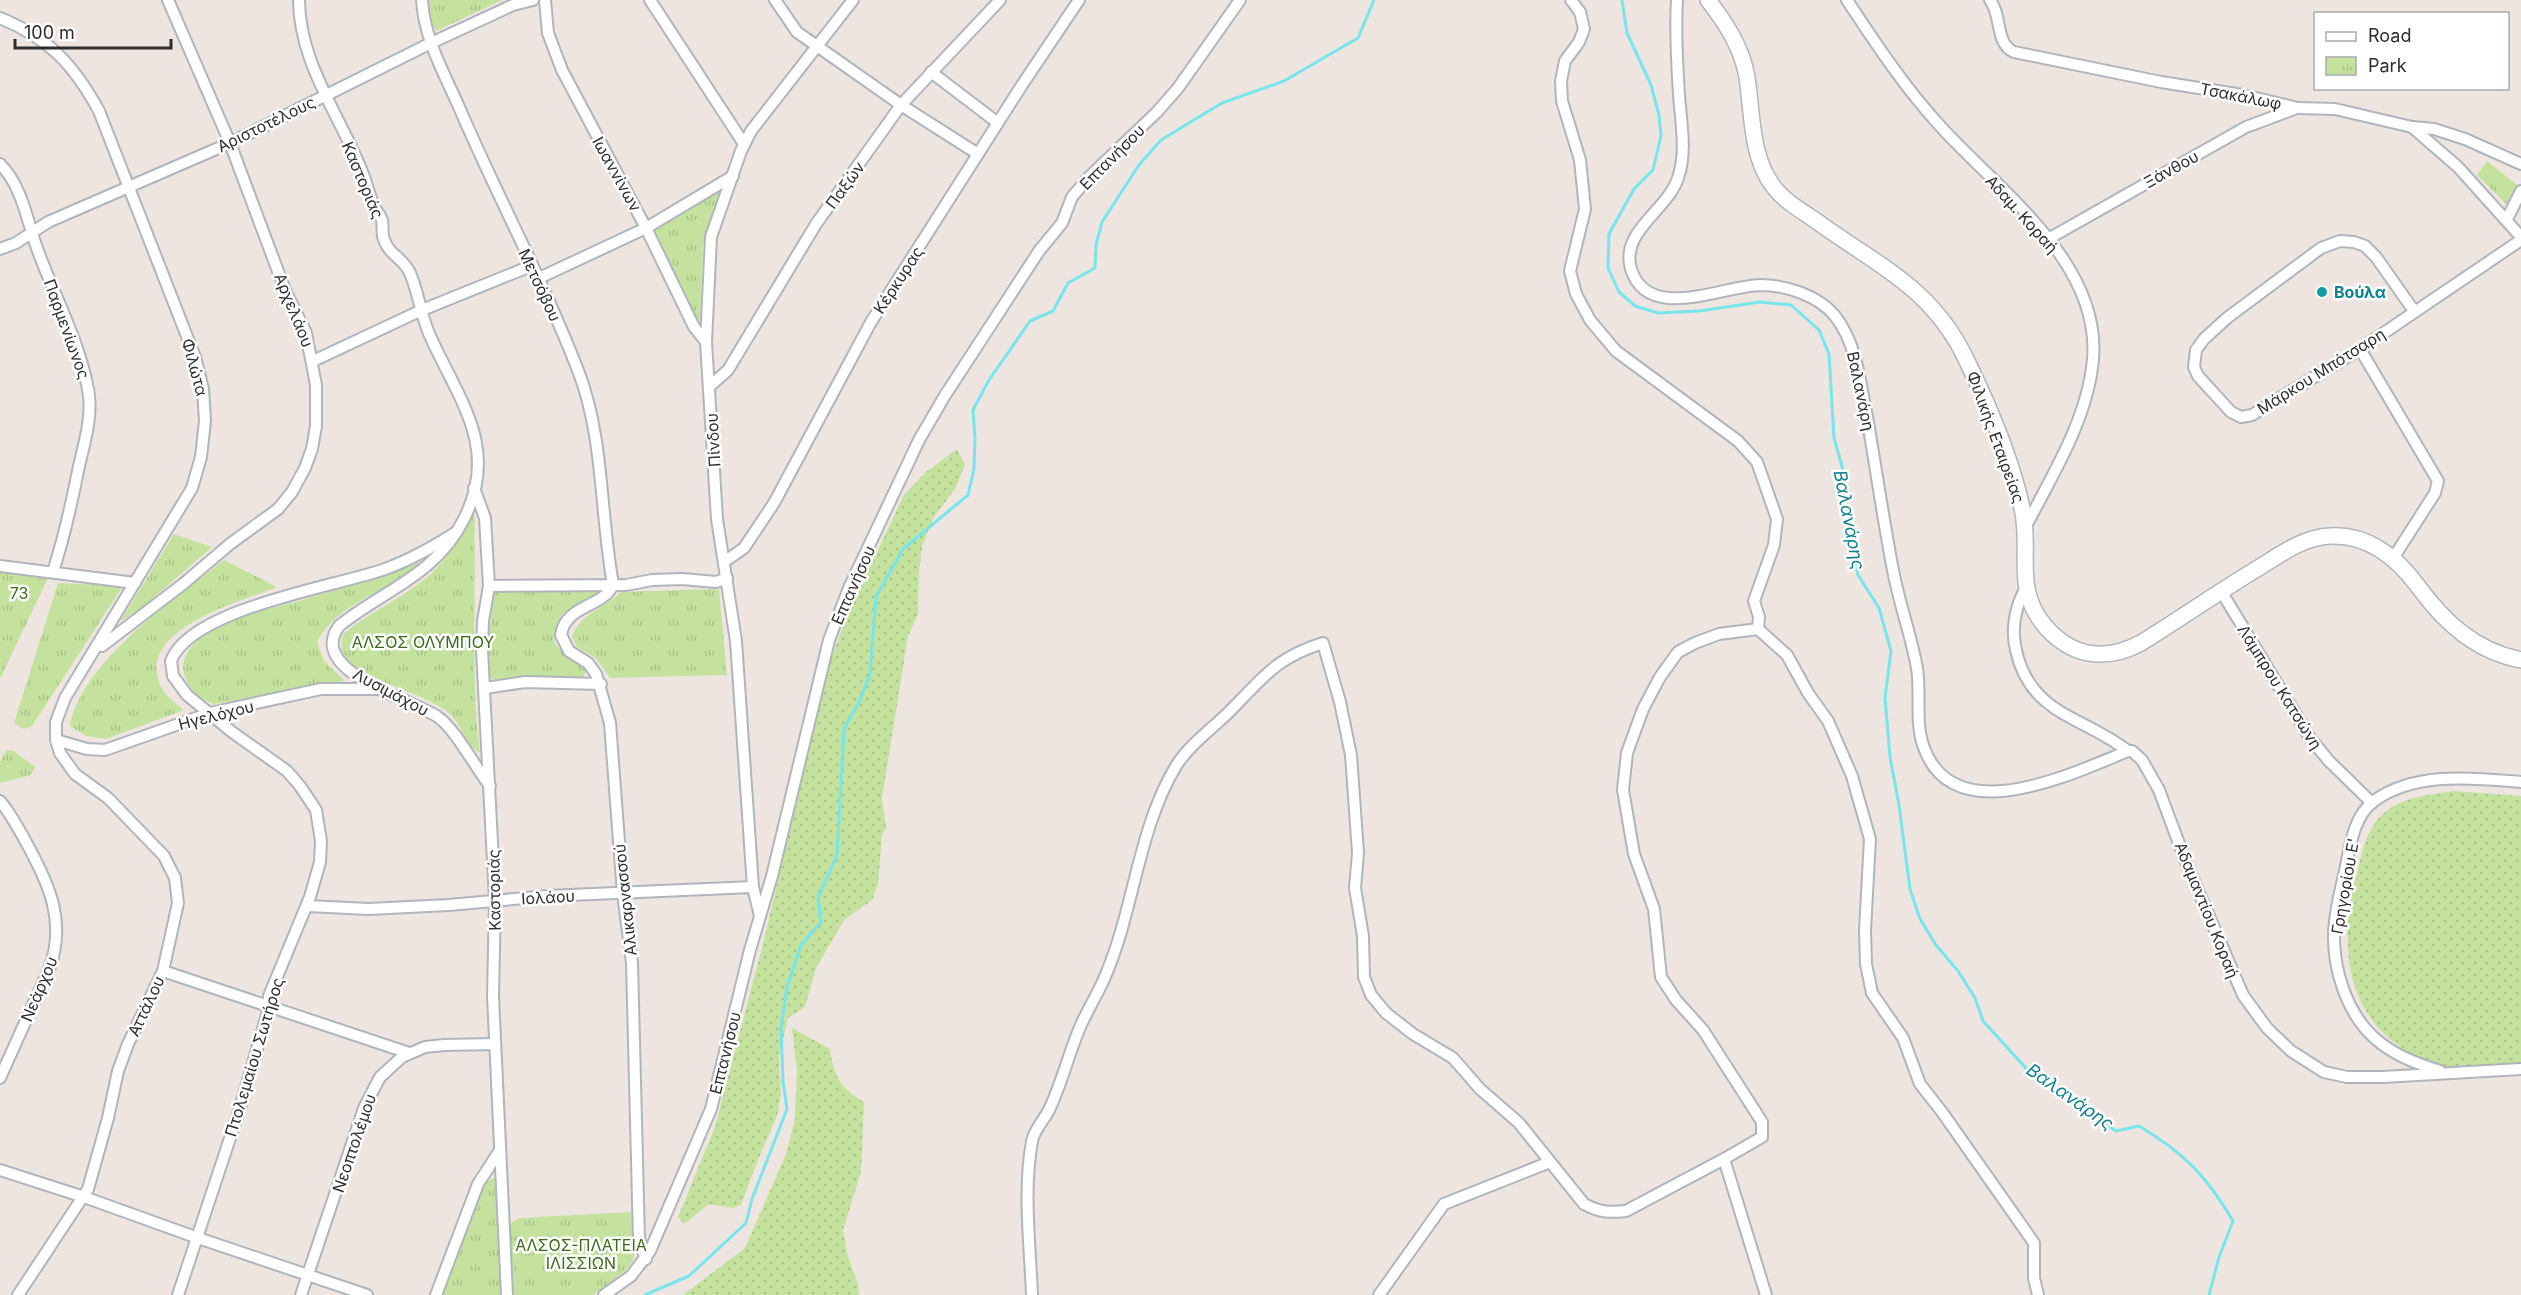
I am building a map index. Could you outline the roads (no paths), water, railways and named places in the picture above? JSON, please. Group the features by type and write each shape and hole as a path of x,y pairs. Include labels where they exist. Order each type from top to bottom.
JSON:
{"main road":[{"name":"Φιλικής Εταιρείας","path":"1708,0 1740,50 1746,72 1755,137 1764,171 1770,183 1799,209 1907,283 1935,310 1961,347 1988,408 2019,495 2026,526 2026,588 2035,612 2053,634 2080,653 2098,656 2114,654 2141,643 2288,550 2323,536 2346,537 2367,542 2382,550 2406,572 2440,614 2465,636 2492,653 2521,660"}],"street":[{"name":"Αρχελάου","path":"97,649 183,584 230,544 270,516 286,500 302,476 312,449 317,413 313,361 306,333 285,290 230,143 212,108 168,0"},
{"name":"Καστοριάς","path":"299,0 301,23 309,55 382,220 383,238 390,252 396,254 409,271 428,332 450,374 475,435 479,461 474,487 465,517 455,533"},
{"name":"Μετσόβου","path":"422,0 431,43 563,333 587,395 613,584"},
{"name":"Αριστοτέλους","path":"0,249 16,243 57,218 230,143 431,43 513,5 532,0"},
{"name":"Ιωαννίνων","path":"545,0 547,24 557,59 646,228 694,327 706,342"},
{"path":"650,0 744,144"},
{"path":"775,0 797,32 900,105 978,154"},
{"name":"Πίνδου","path":"760,920 753,887 736,641 717,519 706,342 711,237 744,144 766,111 853,0"},
{"name":"Παξών","path":"710,386 728,370 816,224 900,105 1000,0"},
{"name":"Κέρκυρας","path":"724,562 744,548 774,503 871,322 1079,0"},
{"name":"Επτανήσου","path":"604,1295 626,1280 646,1259 711,1109 834,625 849,588 926,426 1040,251 1062,223 1072,197 1094,171 1157,112 1178,88 1240,0"},
{"path":"1571,0 1580,12 1584,29 1579,42 1565,61 1562,81 1562,101 1580,160 1585,209 1570,271 1576,294 1590,320 1617,351 1738,441 1756,462 1776,519 1774,544 1754,601 1759,617 1758,628"},
{"name":"Βαλανάρη","path":"1677,0 1682,164 1672,192 1632,241 1629,258 1635,278 1646,291 1666,298 1683,298 1751,286 1782,288 1800,293 1823,305 1833,314 1845,332 1860,382 1893,570 1917,670 1921,740 1930,760 1942,775 1955,784 1972,790 2018,790 2083,770 2128,751"},
{"name":"Αδαμ. Κοραή","path":"1846,0 1922,106 2048,239 2073,276 2085,301 2092,335 2093,357 2089,382 2075,425 2059,463 2026,526"},
{"name":"Τσακάλωφ","path":"1990,0 1997,14 2004,44 2014,52 2162,82 2243,95 2298,108 2344,110 2412,127 2428,128 2453,135 2521,164"},
{"name":"Φιλώτα","path":"0,18 37,36 67,61 83,81 99,111 129,187 195,357 203,389 205,421 201,457 192,488 62,704 56,722 56,740"},
{"path":"931,72 998,123"},
{"name":"Ξάνθου","path":"2048,239 2246,127 2298,108"},
{"path":"2412,127 2445,154 2506,219 2521,239"},
{"name":"Παρμενίωνος","path":"0,164 17,189 76,346 90,398 86,437 73,500 53,572"},
{"path":"537,279 646,228 733,176"},
{"path":"2506,219 2521,191"},
{"name":"Μάρκου Μπότσαρη","path":"2414,311 2370,250 2354,242 2335,242 2313,253 2219,324 2199,346 2194,357 2194,368 2198,376 2228,409 2241,417 2252,415 2360,349 2521,239"},
{"path":"313,361 422,310 531,266"},
{"path":"2360,349 2438,481 2435,494 2392,560"},
{"name":"Καστοριάς","path":"474,487 485,518 489,586 482,633 495,900 493,996 507,1295"},
{"name":"Λυσιμάχου","path":"455,533 441,552 420,571 400,587 344,622 336,631 332,647 338,659 353,673 438,717 457,738 490,786"},
{"name":"Πτολεμαίου Σωτήρος","path":"178,1295 239,1110 269,996 307,906 320,862 320,832 316,810 287,771 181,689 171,670 172,656 190,636 210,624 248,609 385,569 430,548 455,533"},
{"path":"0,566 135,583"},
{"path":"489,586 626,585 652,580 682,579 716,582 727,578"},
{"name":"Αλικαρνασσού","path":"613,584 607,593 571,617 562,632 562,639 567,649 590,666 601,684 611,729 623,894 632,963 639,1239 646,1259"},
{"name":"Αδαμαντίου Κοραή","path":"2026,588 2020,598 2014,636 2019,662 2027,682 2037,695 2057,710 2110,737 2142,760 2154,781 2235,978 2248,1004 2273,1035 2300,1058 2331,1074 2374,1077 2521,1069"},
{"name":"Λάμπρου Κατσώνη","path":"2221,591 2310,738 2329,761 2372,803"},
{"path":"1032,1295 1028,1209 1032,1138 1049,1110 1081,1024 1107,974 1161,798 1177,765 1201,736 1229,712 1267,671 1301,650 1323,644 1340,702 1351,755 1358,853 1354,888 1362,936 1364,977 1371,995 1395,1020 1452,1058 1480,1089 1519,1123 1584,1204 1608,1214 1626,1211 1762,1137 1762,1122 1703,1030 1676,1000 1661,977 1654,909 1634,854 1623,790 1627,753 1643,709 1677,652 1719,634 1758,628"},
{"path":"1758,628 1787,655 1808,693 1828,721 1852,776 1870,839 1865,930 1866,964 1872,993 1903,1038 1920,1084 2034,1243 2034,1278 2038,1295"},
{"path":"485,688 525,682 601,684"},
{"name":"Ηγελόχου","path":"56,740 87,749 105,750 210,713 321,690 380,689"},
{"name":"Αττάλου","path":"18,1295 84,1197 108,1118 120,1063 163,971 178,903 171,868 157,848 123,813 69,768 56,740"},
{"name":"Γρηγορίου Ε'","path":"2446,1074 2398,1054 2375,1038 2353,1010 2338,970 2334,930 2356,827 2372,803 2396,789 2428,781 2479,779 2521,782"},
{"name":"Νεάρχου","path":"0,801 19,830 44,877 55,910 57,932 50,967 0,1078"},
{"name":"Ιολάου","path":"307,906 369,909 753,887"},
{"path":"163,971 409,1053"},
{"name":"Νεοπτολέμου","path":"301,1295 369,1095 388,1068 409,1053 434,1045 495,1044"},
{"path":"436,1295 478,1184 500,1150"},
{"path":"1724,1159 1766,1295"},
{"path":"1379,1295 1444,1204 1550,1162"},
{"path":"0,1170 367,1295"}],"waterway":[{"path":"645,1295 689,1276 746,1223 752,1199 787,1109 783,1081 781,1028 787,988 801,945 821,922 818,898 837,855 844,729 860,700 870,674 876,597 903,549 968,495 974,469 973,410 989,380 1030,321 1053,311 1068,283 1095,268 1096,245 1102,222 1139,165 1161,140 1222,103 1284,81 1358,38 1374,0"},
{"name":"Βαλανάρης","path":"1622,0 1627,33 1651,85 1659,115 1661,136 1653,170 1634,189 1609,234 1608,268 1619,292 1635,306 1658,313 1699,311 1760,302 1791,305 1819,330 1829,354 1834,438 1842,466 1851,543 1858,575 1879,608 1891,651 1885,698 1890,757 1910,889 1920,919 1975,998 1983,1021 2033,1076 2116,1131 2139,1126 2155,1136 2193,1166 2213,1191 2233,1221 2219,1257 2209,1295"}],"place":[{"name":"Βούλα","path":"2322,292"}],"park label":[{"name":"73","path":"19,593"},
{"name":"ΑΛΣΟΣ ΟΛΥΜΠΟΥ","path":"423,642"},
{"name":"ΑΛΣΟΣ-ΠΛΑΤΕΙΑ ΙΛΙΣΣΙΩΝ","path":"581,1254"}]}
